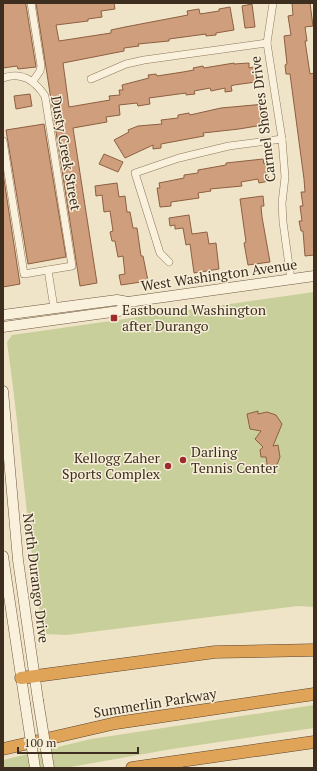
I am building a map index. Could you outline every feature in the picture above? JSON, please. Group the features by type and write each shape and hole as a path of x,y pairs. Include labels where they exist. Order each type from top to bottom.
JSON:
{"highway":[{"path":"21,678 215,652 314,650"},
{"name":"Summerlin Parkway","path":"3,749 116,723 314,694"},
{"path":"132,768 314,742"},
{"path":"176,768 256,750"}],"main road":[{"name":"West Washington Avenue","path":"3,315 117,300 128,302 314,276"},
{"name":"West Washington Avenue","path":"3,327 119,310 128,302"},
{"name":"North Durango Drive","path":"3,391 18,560 34,676 49,768"},
{"name":"North Durango Drive","path":"3,556 35,768"}],"street":[{"path":"3,78 11,75 20,75 33,81 40,71 41,66 31,3"},
{"name":"Carmel Shores Drive","path":"273,3 267,43 282,139 285,177 282,203 283,222 291,280"},
{"path":"91,79 126,64 144,60 267,43"},
{"name":"Dusty Creek Street","path":"33,81 45,96 72,266 48,270"},
{"path":"169,262 160,253 135,173 179,158 229,146 282,139"},
{"path":"3,141 24,274 48,270 54,308"}],"green space":[{"name":"Kellogg Zaher Sports Complex","path":"314,292 314,607 298,606 67,635 43,634 37,598 7,342 12,335"},
{"path":"314,705 314,728 172,749 65,768 3,768 3,760 91,739"}],"building":[{"path":"3,3 25,3 36,67 18,69 17,66 3,68"},
{"path":"36,3 114,3 115,9 101,11 102,17 88,19 88,21 56,25 59,41 111,33 111,30 188,15 187,11 199,9 200,14 219,11 219,9 230,7 234,30 216,33 216,35 206,36 206,34 169,39 169,41 138,44 139,46 124,48 124,51 63,63 69,107 110,100 109,96 120,95 119,90 123,90 122,85 149,78 148,75 156,74 157,76 194,70 193,68 203,66 204,68 234,63 249,63 249,68 254,67 256,82 231,86 232,91 225,92 225,88 211,91 210,88 194,91 195,94 186,95 186,93 149,98 150,104 138,106 137,103 119,105 120,115 106,117 107,122 73,128 97,283 80,286"},
{"path":"292,3 310,3 313,26 305,27 307,41 305,41 310,74 314,73 314,255 305,256 303,231 301,231 299,221 302,221 300,206 303,206 301,192 305,192 304,179 290,74 286,74 285,65 287,64 284,36 291,35 288,16 293,15"},
{"path":"252,4 255,27 245,28 242,6"},
{"path":"30,94 32,106 16,109 14,96"},
{"path":"265,104 266,119 263,119 263,125 203,133 204,136 161,144 161,148 153,149 153,145 125,158 114,140 129,132 128,130 138,126 162,124 161,120 178,118 178,115 189,113 190,115 221,108"},
{"path":"44,124 66,257 28,264 6,130"},
{"path":"104,154 123,162 118,172 99,164"},
{"path":"263,159 264,164 266,163 269,181 259,183 258,179 241,182 242,186 210,189 211,191 198,193 199,198 171,202 171,206 160,207 157,188 160,188 159,183 184,178 184,175 198,173 198,170 226,165 226,163"},
{"path":"3,173 20,284 3,287"},
{"path":"117,183 119,197 125,196 127,212 130,212 133,228 137,228 141,256 143,256 148,281 121,285 119,275 125,274 123,256 118,257 115,241 112,241 110,232 113,231 110,211 104,212 102,195 96,196 95,186"},
{"path":"263,196 264,206 261,206 262,217 270,262 248,265 244,243 246,242 240,199"},
{"path":"189,215 192,234 207,232 209,244 216,243 219,269 194,273 190,244 186,245 183,228 175,229 175,225 170,226 169,218"},
{"path":"258,411 258,414 267,412 276,415 282,424 273,446 278,445 280,457 273,475 268,471 266,457 261,457 260,450 263,447 255,439 261,431 250,429 247,414"}],"place":[{"name":"Eastbound Washington after Durango","path":"114,318"},
{"name":"Darling Tennis Center","path":"183,460"},
{"name":"Kellogg Zaher Sports Complex","path":"168,466"}]}
